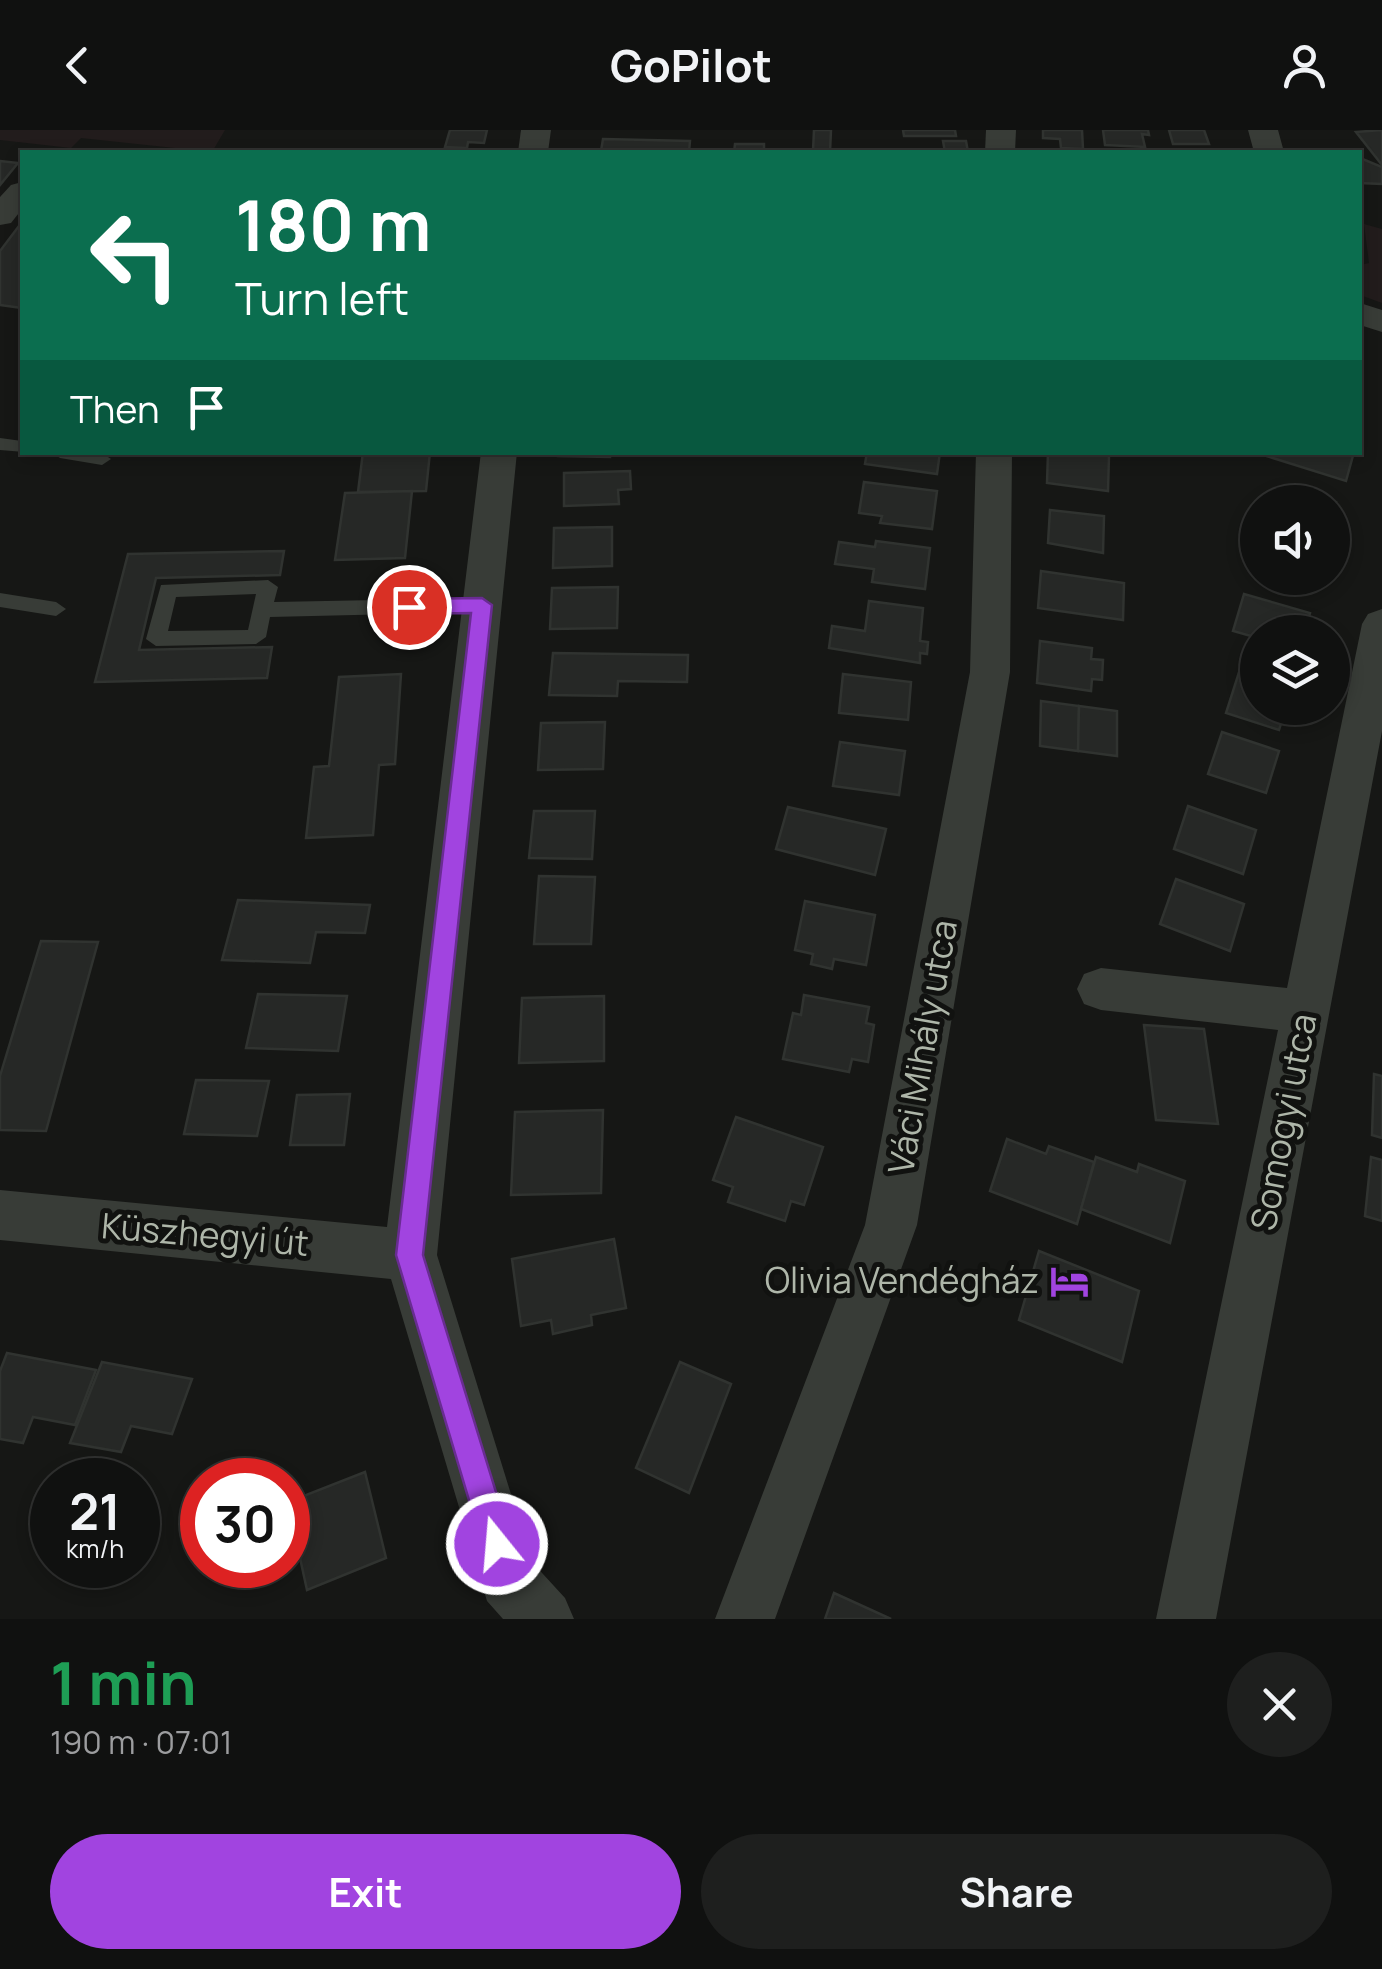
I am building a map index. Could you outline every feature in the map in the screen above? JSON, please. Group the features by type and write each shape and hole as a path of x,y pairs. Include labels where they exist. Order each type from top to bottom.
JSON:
{"street":[{"path":"0,216 20,193"},
{"path":"499,455 410,1255 508,1580 544,1619"},
{"name":"Váci Mihály utca","path":"745,1619 892,1226 990,672 994,455"},
{"name":"Somogyi utca","path":"1186,1619 1382,624"},
{"path":"1101,989 1306,1012"},
{"name":"Küszhegyi út","path":"0,1216 410,1255"}],"lane":[{"path":"78,455 102,459"},
{"path":"268,586 262,610 256,638 156,639 168,590 268,586"},
{"path":"0,600 56,609"},
{"path":"262,610 482,605"}],"shaded area":[{"path":"0,130 225,130 213,150 81,138 71,148 0,140"},
{"path":"1364,224 1382,229 1382,303 1362,296 1362,265 1369,263"}],"building":[{"path":"450,130 487,130 484,143 468,142 467,148 445,147"},
{"path":"814,130 831,130 830,150 813,150"},
{"path":"903,130 955,130 956,136 904,136"},
{"path":"1043,130 1082,130 1083,149 1061,148 1060,139 1043,138"},
{"path":"1103,130 1148,130 1149,135 1142,134 1145,147 1105,145"},
{"path":"1169,130 1204,130 1209,144 1173,144"},
{"path":"1382,130 1382,165 1356,132"},
{"path":"603,139 690,141 689,150 601,150"},
{"path":"943,141 966,141 968,150 945,150"},
{"path":"735,144 764,144 764,150 734,150"},
{"path":"1362,159 1382,167 1382,184 1362,183"},
{"path":"0,161 18,163 0,185"},
{"path":"20,225 20,308 0,305 0,251"},
{"path":"363,455 430,455 426,491 358,492"},
{"path":"610,455 610,457 558,456"},
{"path":"866,455 940,455 937,474 865,464"},
{"path":"1048,455 1109,456 1108,491 1047,483"},
{"path":"1263,455 1353,455 1346,481"},
{"path":"630,471 631,489 618,490 619,504 564,506 564,473"},
{"path":"864,482 937,491 932,529 880,523 882,516 859,513"},
{"path":"412,491 405,558 335,560 345,493"},
{"path":"1050,510 1104,516 1103,553 1048,543"},
{"path":"612,527 612,566 553,568 554,528"},
{"path":"876,541 930,548 925,589 872,582 874,569 835,564 839,542 875,547"},
{"path":"284,551 280,575 156,578 139,650 272,647 267,678 95,682 128,554"},
{"path":"1041,571 1124,583 1123,620 1038,608"},
{"path":"618,587 617,628 550,629 552,588"},
{"path":"1244,595 1310,613 1240,615 1240,633 1233,631"},
{"path":"869,601 923,608 920,641 928,642 927,654 920,653 920,663 829,648 832,626 865,631"},
{"path":"1040,641 1092,648 1091,659 1103,660 1102,680 1092,679 1091,691 1037,683"},
{"path":"553,653 688,655 687,682 618,681 617,696 549,695"},
{"path":"1240,669 1240,717 1226,713"},
{"path":"401,674 395,764 379,765 373,835 306,838 314,767 329,766 339,677"},
{"path":"843,674 911,682 908,720 839,713"},
{"path":"1041,701 1079,706 1078,751 1040,746"},
{"path":"1079,706 1117,711 1117,756 1078,751"},
{"path":"605,722 603,769 538,770 541,723"},
{"path":"1222,732 1279,751 1266,793 1208,774"},
{"path":"840,742 905,751 899,795 833,786"},
{"path":"1188,806 1256,830 1243,874 1174,849"},
{"path":"788,807 886,829 875,875 776,849"},
{"path":"534,811 595,811 592,859 529,858"},
{"path":"539,876 595,877 591,944 534,944"},
{"path":"1176,879 1244,904 1230,951 1160,924"},
{"path":"238,900 370,905 365,933 316,932 310,963 222,960"},
{"path":"805,901 875,915 866,965 834,959 832,969 811,964 813,954 795,950"},
{"path":"41,941 98,942 46,1131 0,1130 0,1076"},
{"path":"258,994 347,996 338,1051 246,1048"},
{"path":"804,995 869,1007 866,1023 874,1025 868,1062 852,1059 849,1072 783,1059 793,1013 801,1015"},
{"path":"604,996 604,1061 519,1063 522,998"},
{"path":"1144,1025 1204,1029 1218,1124 1156,1120"},
{"path":"1374,1074 1382,1076 1382,1138 1372,1135"},
{"path":"196,1080 269,1081 257,1136 184,1134"},
{"path":"350,1094 344,1145 290,1145 297,1095"},
{"path":"603,1110 601,1193 511,1195 515,1112"},
{"path":"736,1117 823,1147 804,1205 791,1201 785,1221 728,1202 733,1187 713,1180"},
{"path":"1007,1139 1046,1154 1049,1146 1094,1162 1077,1224 990,1191"},
{"path":"1096,1157 1137,1172 1139,1164 1185,1181 1170,1243 1081,1209"},
{"path":"1371,1157 1382,1160 1382,1221 1365,1216"},
{"path":"614,1239 626,1308 591,1315 592,1325 553,1334 551,1320 521,1326 512,1259"},
{"path":"1039,1251 1139,1291 1122,1362 1019,1320"},
{"path":"7,1353 96,1370 75,1425 33,1417 23,1443 0,1439 0,1371"},
{"path":"102,1362 192,1379 172,1434 131,1426 121,1452 70,1443"},
{"path":"680,1362 731,1384 689,1493 636,1468"},
{"path":"365,1472 386,1558 307,1590 310,1493"},
{"path":"834,1593 891,1619 825,1619"}],"place":[{"name":"Olivia Vendégház","path":"1069,1281"}],"route":[{"path":"409,607 482,605 410,1255 497,1544"}]}
